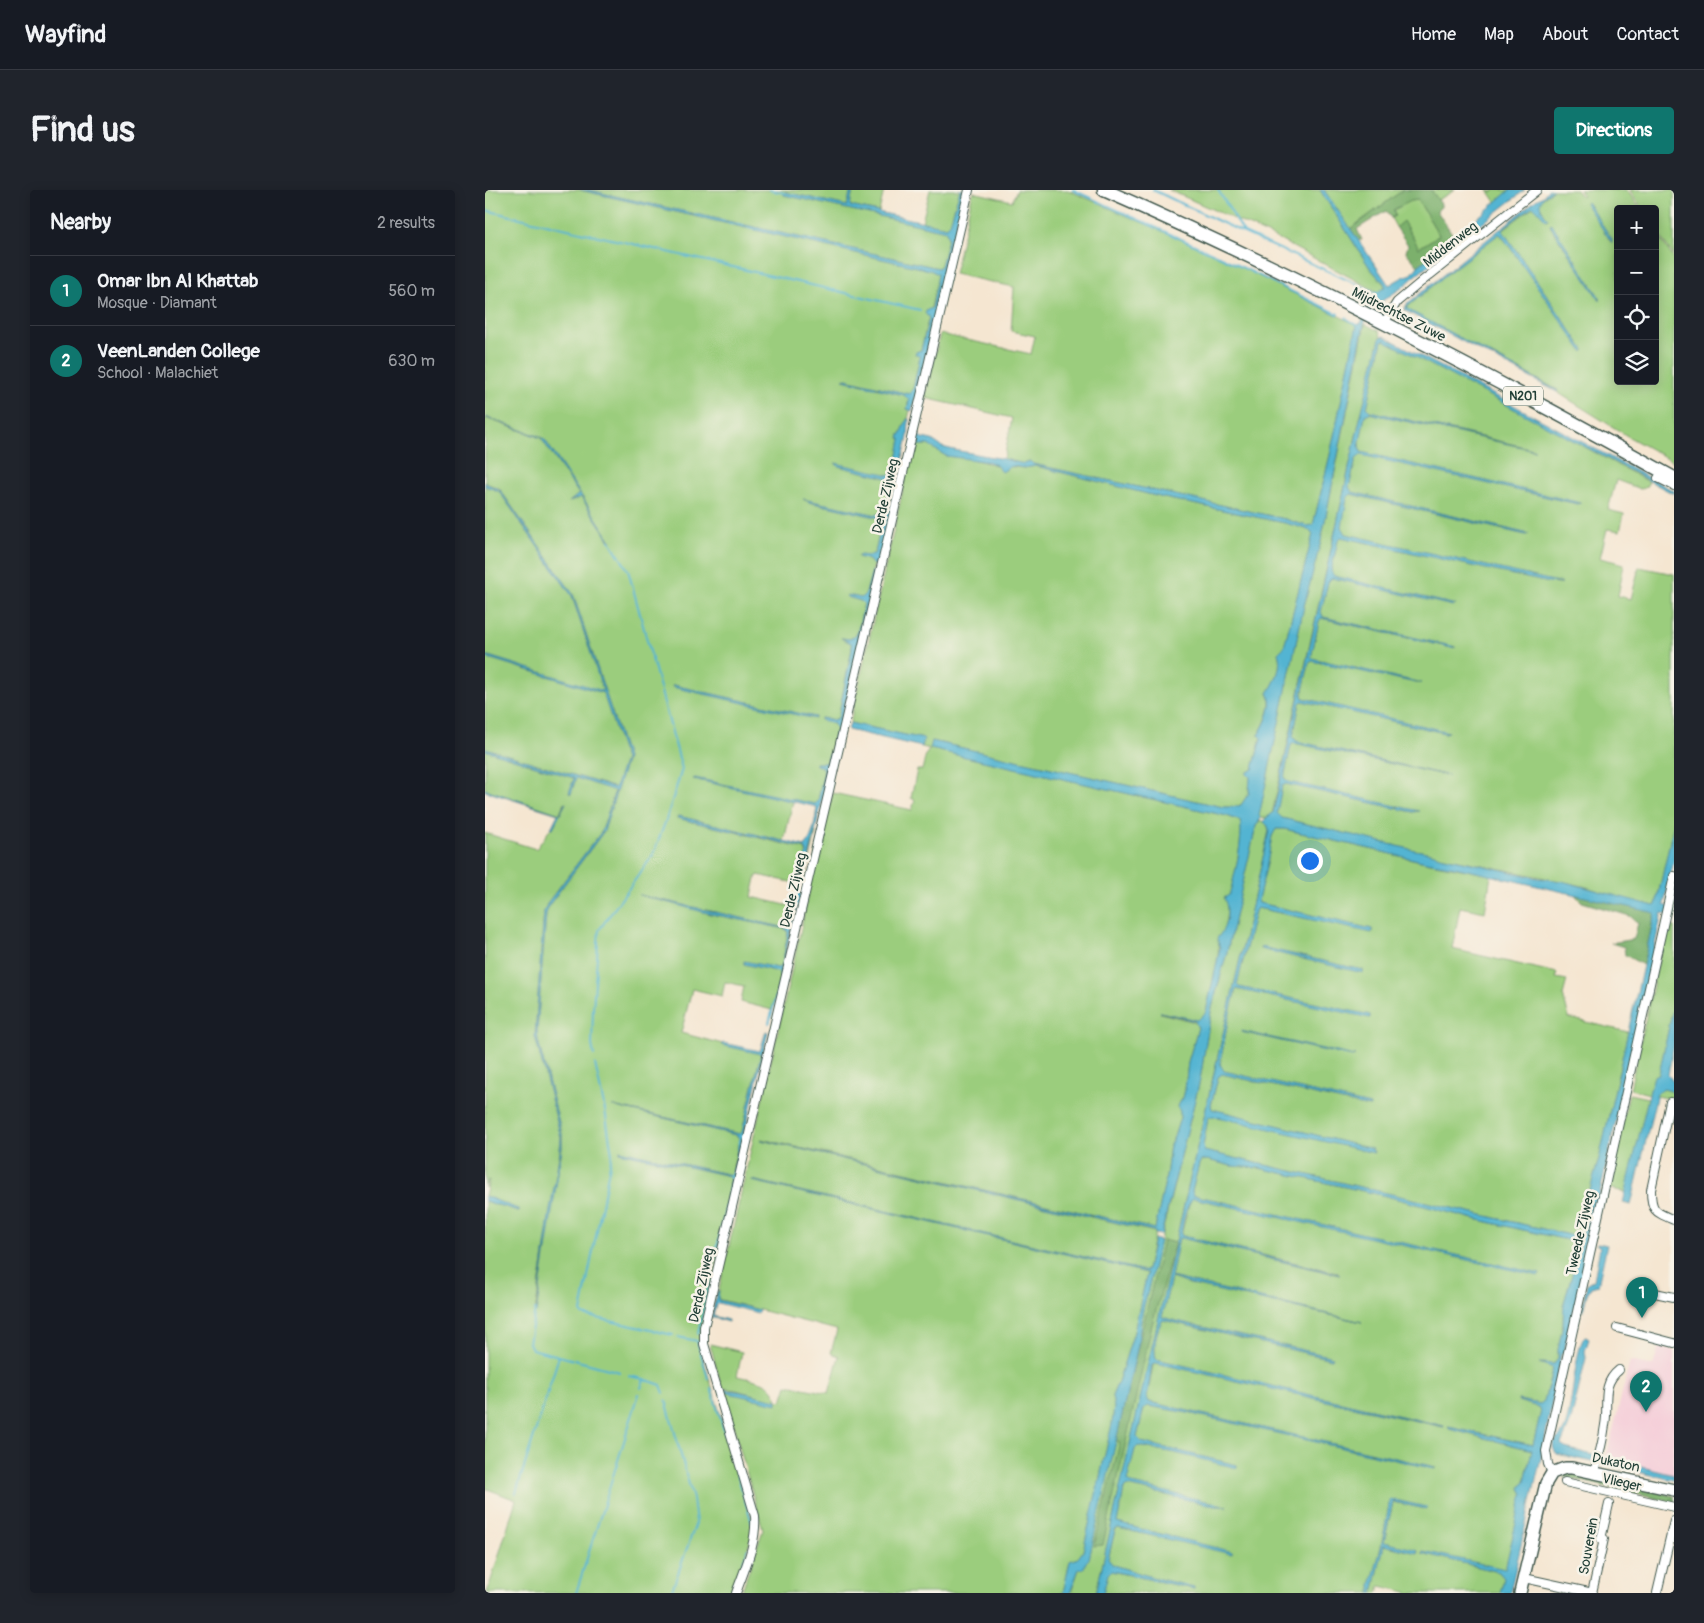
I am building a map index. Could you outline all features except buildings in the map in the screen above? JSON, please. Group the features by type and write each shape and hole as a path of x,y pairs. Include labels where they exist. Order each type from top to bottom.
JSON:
{"main road":[{"name":"Mijdrechtse Zuwe","path":"1104,190 1280,271 1384,323 1674,478"}],"street":[{"name":"Derde Zijweg","path":"736,1593 753,1545 756,1530 755,1516 704,1344 704,1327 969,190"},
{"name":"Middenweg","path":"1384,323 1392,309 1409,292 1537,190"},
{"path":"1659,478 1674,486"},
{"name":"Tweede Zijweg","path":"1552,1473 1546,1451 1674,876"},
{"path":"1674,1103 1670,1102 1651,1190 1651,1204 1657,1213 1674,1220"},
{"path":"1632,1294 1650,1292 1674,1297"},
{"path":"1617,1328 1674,1343"},
{"path":"1596,1464 1606,1422 1606,1390 1609,1380 1619,1370"},
{"name":"Dukaton","path":"1552,1473 1565,1468 1596,1464 1674,1490"},
{"path":"1520,1593 1546,1484 1552,1473"},
{"name":"Vlieger","path":"1565,1482 1674,1507"},
{"name":"Souverein","path":"1593,1593 1604,1539 1601,1539 1609,1504 1606,1504 1612,1492"},
{"path":"1657,1593 1665,1580 1674,1521"},
{"path":"1524,1578 1593,1593"}],"shaded area":[{"path":"1659,1347 1674,1351 1674,1475 1606,1458 1630,1361 1653,1366"}],"green space":[{"path":"485,190 580,190 930,270 939,274 921,350 916,352 920,357 913,390 909,394 844,380 904,395 909,400 907,409 910,410 899,438 901,439 895,471 889,476 837,464 838,466 892,479 888,493 890,494 888,503 886,503 884,511 877,515 806,500 876,517 882,522 875,553 869,556 859,555 858,557 869,560 874,565 866,593 861,598 848,596 864,604 857,634 850,639 841,638 851,643 852,649 838,718 834,720 820,719 834,724 836,729 827,761 825,763 816,763 823,767 824,771 818,801 815,804 694,779 793,801 784,841 678,816 677,818 805,849 809,861 816,832 804,884 807,866 803,866 800,884 758,875 756,878 752,897 794,907 789,926 786,928 662,900 711,914 786,929 788,933 782,966 778,968 744,962 744,964 780,972 772,1010 741,1002 744,986 725,982 722,996 692,989 681,1033 761,1054 742,1132 740,1134 613,1106 736,1135 740,1138 731,1175 620,1150 620,1152 725,1175 730,1178 726,1202 729,1203 699,1344 753,1522 751,1539 732,1593 487,1593 516,1500 485,1488 485,1201 520,1210 485,1196 489,1180 485,1188 485,833 536,849 551,828 553,828 559,814 485,789 485,750 574,778 569,793 571,793 576,778 615,790 602,831 548,902 544,911 535,1036 561,1137 535,1313 562,1148 562,1134 537,1031 546,914 549,905 604,831 627,758 573,594 499,488 485,483 485,418 541,438 579,494 569,502 581,497 611,542 545,440 541,437 485,417","holes":["673,685 815,717 673,687"]},
{"path":"588,190 851,190 847,206 785,192 784,195 947,231 948,239 941,266 938,268"},
{"path":"853,190 884,190 879,212 850,206"},
{"path":"930,190 960,190 950,224 947,227 922,222"},
{"path":"1017,190 1068,190 1221,257 1357,325 1330,455 1313,525 1307,526 1285,519 1033,464 1030,461 1024,464 1004,459 1012,418 925,398 940,334 1031,354 1035,336 1011,331 1014,287 954,274 973,192 1012,201"},
{"path":"1169,190 1320,190 1370,268 1385,287 1378,292 1272,236"},
{"path":"1324,190 1403,190 1350,229"},
{"path":"1403,190 1431,190 1441,204 1437,211 1455,238 1418,266 1406,252 1408,245 1396,227 1403,221 1419,248 1439,235 1418,200 1411,201 1393,210 1395,216 1391,218 1386,211 1357,229 1362,240 1357,240 1350,229"},
{"path":"1431,190 1455,190 1438,200"},
{"path":"1488,190 1492,192 1494,190 1510,190 1496,202"},
{"path":"1553,190 1576,190 1582,197 1579,190 1627,190 1637,205 1614,205 1614,385 1659,385 1659,237 1674,259 1674,462 1629,437 1557,392 1558,390 1407,310 1407,307 1453,269 1499,234 1583,351 1503,231 1534,206 1546,220 1539,204","holes":["1587,202 1612,239 1611,242","1551,225 1600,298 1600,300"]},
{"path":"1630,190 1674,190 1674,256 1659,235 1659,205 1639,205"},
{"path":"1418,200 1439,235 1419,248 1403,222 1396,227 1391,218 1395,215 1393,210 1411,201"},
{"path":"1365,324 1379,331 1381,337 1359,423 1272,814 1266,818 1261,818 1259,816 1304,606 1321,541"},
{"path":"1384,340 1479,389 1649,482 1645,488 1640,489 1616,480 1608,510 1624,514 1620,531 1607,529 1600,558 1624,564 1618,596 1631,599 1639,567 1674,574 1674,823 1656,905 1654,906 1583,886 1440,856 1282,818 1276,813 1282,786 1286,784 1413,812 1417,811 1289,782 1284,778 1291,745 1294,743 1445,775 1296,741 1293,736 1302,701 1447,732 1303,698 1309,663 1312,661 1419,683 1311,658 1321,618 1452,648 1455,647 1323,617 1321,612 1328,582 1332,578 1455,605 1333,576 1331,571 1338,540 1341,537 1545,582 1561,583 1346,534 1341,527 1347,498 1350,494 1528,534 1352,492 1349,487 1356,459 1361,454 1577,504 1580,503 1361,452 1359,447 1365,415 1369,413 1533,449 1370,411 1367,408 1382,341"},
{"path":"918,445 928,445 946,456 996,465 1024,468 1036,466 1164,498 1285,523 1310,530 1313,534 1284,647 1278,653 1279,669 1268,693 1270,698 1269,709 1266,720 1258,735 1261,737 1253,769 1246,773 1250,777 1249,793 1241,805 1223,807 932,741 931,749 1227,816 1240,821 1241,837 1238,858 1229,896 1224,898 1227,912 1224,930 1219,941 1218,956 1206,1012 1198,1020 1160,1013 1195,1022 1198,1028 1188,1062 1183,1098 1177,1106 1180,1111 1180,1118 1170,1145 1166,1177 1155,1229 761,1139 1155,1232 1147,1270 1145,1271 752,1180 1147,1273 1134,1332 1112,1396 1114,1408 1112,1424 1083,1551 1079,1558 1070,1561 1063,1593 741,1593 763,1530 724,1393 729,1392 777,1401 722,1388 710,1344 742,1352 737,1376 756,1380 767,1385 775,1393 777,1400 782,1401 787,1385 829,1393 839,1356 831,1353 837,1330 717,1299 801,929 817,849 833,793 912,810 915,800 911,798 917,770 922,770 926,754 930,749 922,747 924,739 850,723 912,450"},
{"path":"485,486 499,491 572,596 604,692 485,655"},
{"path":"485,657 603,693 625,759 616,788 485,748"},
{"path":"1259,821 1266,823 1269,831 1096,1593 1071,1593 1079,1569 1089,1558 1138,1345 1142,1314 1200,1080 1211,1012 1256,826"},
{"path":"1276,829 1284,829 1425,862 1491,875 1485,912 1460,907 1452,949 1557,973 1556,978 1567,980 1563,995 1569,1018 1628,1032 1600,1155 1588,1197 1582,1236 1578,1237 1204,1151 1203,1146 1208,1118 1212,1115 1374,1152 1372,1149 1212,1109 1211,1106 1218,1077 1222,1074 1369,1107 1369,1105 1223,1071 1220,1064 1236,989 1370,1017 1370,1015 1239,987 1237,985 1257,908 1372,932 1372,929 1259,903 1258,900 1272,836","holes":["1261,947 1363,970 1363,972 1260,949"]},
{"path":"1574,894 1655,912 1643,965 1625,955 1624,947 1611,943 1634,939 1638,923 1630,916 1582,902"},
{"path":"1666,927 1674,927 1674,1003 1659,1074 1654,1077 1649,1094 1630,1089"},
{"path":"1664,1089 1674,1092 1674,1100 1656,1096 1657,1092"},
{"path":"1629,1094 1648,1098 1626,1192 1607,1188"},
{"path":"1207,1160 1232,1166 1259,1168 1386,1196 1470,1218 1581,1243 1564,1303 1558,1359 1554,1364 1542,1363 1553,1368 1544,1401 1541,1404 1518,1400 1538,1407 1541,1411 1533,1445 1449,1427 1449,1429 1532,1450 1525,1481 1520,1488 1523,1494 1505,1570 1423,1551 1422,1553 1499,1572 1504,1578 1500,1593 1411,1593 1380,1586 1378,1593 1373,1593 1384,1545 1417,1553 1418,1551 1384,1543 1393,1502 1427,1508 1391,1499 1371,1593 1103,1593 1108,1573 1111,1571 1193,1589 1193,1587 1113,1565 1108,1560 1115,1530 1118,1528 1232,1552 1117,1523 1124,1489 1127,1486 1215,1506 1223,1506 1131,1484 1127,1481 1135,1449 1138,1446 1237,1467 1237,1465 1141,1442 1137,1437 1144,1408 1148,1406 1188,1413 1435,1468 1149,1402 1147,1398 1153,1365 1156,1363 1444,1426 1156,1359 1156,1339 1163,1320 1331,1359 1333,1357 1162,1317 1171,1278 1193,1285 1362,1322 1171,1277 1179,1238 1339,1275 1339,1273 1181,1235 1190,1200 1193,1198 1539,1275 1193,1195 1192,1191 1199,1164 1201,1161"},
{"path":"1163,1240 1175,1243 1152,1325 1103,1545 1094,1546 1120,1442 1116,1441"},
{"path":"1565,1472 1601,1478 1674,1496 1674,1503 1564,1477"}],"water":[{"path":"580,190 588,190 938,268 941,266 948,239 946,231 784,195 785,192 847,206 851,190 853,190 850,206 947,227 950,223 960,190 964,190 945,277 940,284 938,307 912,411 907,409 909,400 904,395 843,380 846,379 909,394 913,389 920,357 915,354 921,350 929,318 925,313 932,308 938,274 930,270"},
{"path":"1320,190 1324,190 1389,285 1412,274 1418,266 1510,190 1525,190 1403,287 1376,305 1364,324 1321,541 1304,606 1259,816 1261,818 1256,826 1226,956 1211,1011 1200,1080 1161,1235 1155,1234 1153,1231 761,1140 1155,1229 1166,1177 1170,1145 1180,1118 1180,1111 1177,1107 1183,1098 1188,1062 1198,1028 1195,1021 1160,1012 1198,1020 1206,1012 1220,948 1217,938 1223,929 1227,914 1224,898 1229,895 1238,858 1241,837 1240,821 1227,816 930,749 932,741 1223,807 1241,805 1249,793 1250,777 1246,773 1253,769 1261,738 1258,735 1264,726 1270,708 1268,693 1279,669 1278,653 1284,647 1313,534 1310,530 1285,523 1164,498 1036,466 1024,468 1012,466 1002,472 996,465 990,462 946,456 928,445 918,445 915,451 912,450 918,425 920,425 918,435 932,440 942,447 1024,464 1030,461 1033,464 1285,519 1307,526 1313,525 1330,455 1357,325 1361,323 1376,293 1385,287 1384,283 1370,268"},
{"path":"1548,190 1553,190 1544,197 1540,206 1548,219 1546,220 1533,206 1505,227 1503,231 1584,350 1583,352 1499,234 1453,269 1407,307 1407,309 1557,392 1404,310 1407,304 1543,196"},
{"path":"1587,202 1612,239 1612,243 1585,203"},
{"path":"1552,224 1600,298 1600,301 1550,225"},
{"path":"1384,336 1674,491 1674,494 1384,340 1382,341 1367,408 1370,411 1535,450 1369,413 1365,415 1359,447 1361,452 1581,503 1578,504 1361,455 1356,459 1349,487 1352,492 1529,534 1526,535 1351,494 1347,498 1342,527 1346,534 1562,583 1545,582 1341,537 1338,540 1331,571 1334,576 1456,605 1453,606 1332,578 1328,582 1321,612 1323,617 1456,647 1452,648 1321,618 1311,658 1422,683 1312,661 1309,663 1303,698 1449,732 1445,733 1302,701 1293,736 1296,741 1449,776 1294,743 1291,745 1284,778 1289,782 1419,811 1413,812 1286,784 1282,786 1277,813 1282,818 1440,856 1538,878 1562,881 1654,906 1656,905 1674,823 1674,860 1664,905 1674,908 1674,916 1662,913 1574,1310 1564,1351 1561,1355 1543,1449 1510,1593 1500,1593 1504,1578 1499,1572 1422,1553 1423,1551 1505,1569 1523,1494 1520,1488 1525,1481 1532,1450 1449,1429 1448,1427 1533,1445 1541,1411 1538,1407 1518,1400 1540,1404 1544,1401 1553,1368 1539,1363 1554,1364 1558,1359 1564,1303 1581,1243 1470,1218 1386,1196 1259,1168 1232,1166 1207,1160 1201,1161 1199,1164 1192,1191 1193,1195 1540,1274 1539,1276 1193,1198 1186,1210 1181,1235 1340,1275 1179,1238 1171,1277 1362,1322 1193,1285 1171,1278 1162,1317 1333,1357 1332,1359 1163,1320 1156,1339 1156,1359 1444,1427 1156,1363 1152,1365 1147,1397 1149,1402 1435,1467 1435,1469 1188,1413 1148,1406 1144,1408 1137,1437 1141,1442 1237,1465 1237,1468 1138,1446 1135,1449 1127,1481 1132,1484 1227,1506 1215,1506 1127,1486 1124,1489 1117,1523 1233,1552 1231,1554 1118,1528 1115,1530 1108,1559 1113,1565 1155,1578 1194,1587 1194,1589 1111,1571 1108,1574 1103,1593 1096,1593 1269,831 1268,826 1264,822 1273,813 1359,423 1380,338","holes":["1276,829 1284,829 1655,913 1600,1155 1588,1197 1582,1236 1578,1237 1204,1151 1203,1146 1208,1118 1213,1116 1374,1153 1372,1149 1212,1109 1211,1105 1218,1077 1222,1074 1370,1107 1370,1105 1224,1071 1220,1064 1236,989 1370,1018 1370,1015 1239,987 1237,985 1257,908 1372,933 1372,929 1259,903 1258,900 1272,836"]},
{"path":"485,417 541,437 545,440 612,542 581,497 569,502 579,494 541,438"},
{"path":"907,419 909,419 908,437 894,494 888,493 892,479 838,466 835,463 890,475 895,471 901,439 899,438"},
{"path":"485,483 500,490 573,594 627,758 604,831 549,905 546,914 537,1031 562,1134 562,1148 536,1313 561,1137 535,1036 544,911 548,902 602,831 615,791 576,778 571,794 569,793 574,778 485,750 485,748 615,788 625,759 603,693 485,657 485,655 603,691 572,596 499,491 485,486"},
{"path":"803,499 877,515 884,511 886,503 891,504 891,513 879,566 873,565 869,560 858,557 859,555 869,556 875,553 882,522 876,517"},
{"path":"872,571 875,573 852,678 835,744 832,744 836,729 834,724 820,720 821,718 834,720 838,718 852,649 851,643 841,638 850,639 857,634 864,604 861,601 847,597 848,595 861,598 866,593"},
{"path":"673,685 815,717 815,719 672,687"},
{"path":"850,723 924,739 922,747 848,730"},
{"path":"830,751 832,752 832,760 808,861 804,860 807,852 805,848 677,818 678,816 805,846 812,833 817,807 693,779 815,804 818,801 824,771 823,767 816,765 816,763 825,763"},
{"path":"485,789 560,814 566,803 553,828 551,828 558,814 485,791"},
{"path":"797,892 801,894 793,920 781,978 779,972 744,964 744,961 778,968 782,966 788,933 786,929 711,914 639,895 786,928 789,926"},
{"path":"1261,947 1363,970 1363,973 1260,949"},
{"path":"1674,1003 1674,1044 1668,1075 1674,1082 1674,1092 1664,1089 1657,1093 1631,1205 1623,1203 1654,1076 1659,1074"},
{"path":"766,1031 768,1032 729,1203 726,1202 730,1178 725,1175 620,1152 620,1150 731,1175 735,1164 739,1138 736,1135 612,1106 740,1134 761,1054 721,1045 723,1043 760,1051"},
{"path":"1241,1031 1355,1056 1352,1057"},
{"path":"752,1180 1145,1271 1147,1270 1154,1239 1160,1241 1142,1314 1138,1345 1089,1559 1084,1568 1079,1569 1070,1593 1063,1593 1070,1561 1078,1558 1083,1551 1112,1424 1114,1408 1112,1396 1134,1332 1147,1273"},
{"path":"485,1196 520,1210 485,1201"},
{"path":"1596,1244 1607,1245 1598,1285 1591,1287 1587,1294 1583,1311 1581,1311 1587,1284 1594,1280 1600,1247"},
{"path":"717,1291 719,1291 718,1300 759,1310 758,1313 718,1303 713,1316 728,1320 728,1322 711,1317"},
{"path":"1583,1338 1589,1339 1585,1351 1586,1358 1571,1421 1561,1444 1565,1448 1674,1475 1674,1480 1557,1454 1553,1448 1566,1423 1580,1347"},
{"path":"721,1386 723,1390 777,1400 777,1404 724,1392 728,1413"},
{"path":"1390,1499 1427,1507 1426,1509 1393,1502 1384,1542 1418,1550 1417,1553 1384,1545 1373,1593 1371,1593 1371,1585 1382,1544"}],"waterway":[{"path":"770,190 784,193"},
{"path":"1073,190 1221,257 1338,314"},
{"path":"1153,190 1244,233 1218,190"},
{"path":"485,210 920,310"},
{"path":"1244,233 1376,293"},
{"path":"1346,318 1357,325"},
{"path":"594,1055 592,1045 593,1009 599,930 653,855 682,769 628,570 610,541"},
{"path":"769,1023 781,978"},
{"path":"595,1064 612,1154 581,1312 583,1315 673,1335"},
{"path":"698,1334 727,1202"},
{"path":"535,1310 529,1343 532,1349 559,1356"},
{"path":"678,1337 697,1341 708,1378"},
{"path":"516,1493 559,1356 620,1372"},
{"path":"629,1376 644,1379"},
{"path":"641,1388 644,1379 661,1385 664,1393"},
{"path":"711,1388 752,1523"},
{"path":"576,1593 639,1394"},
{"path":"666,1400 693,1499 696,1523 671,1593"},
{"path":"732,1593 748,1549"}],"place":[{"name":"Omar Ibn Al Khattab","path":"1642,1318"},
{"name":"VeenLanden College","path":"1646,1412"}]}
